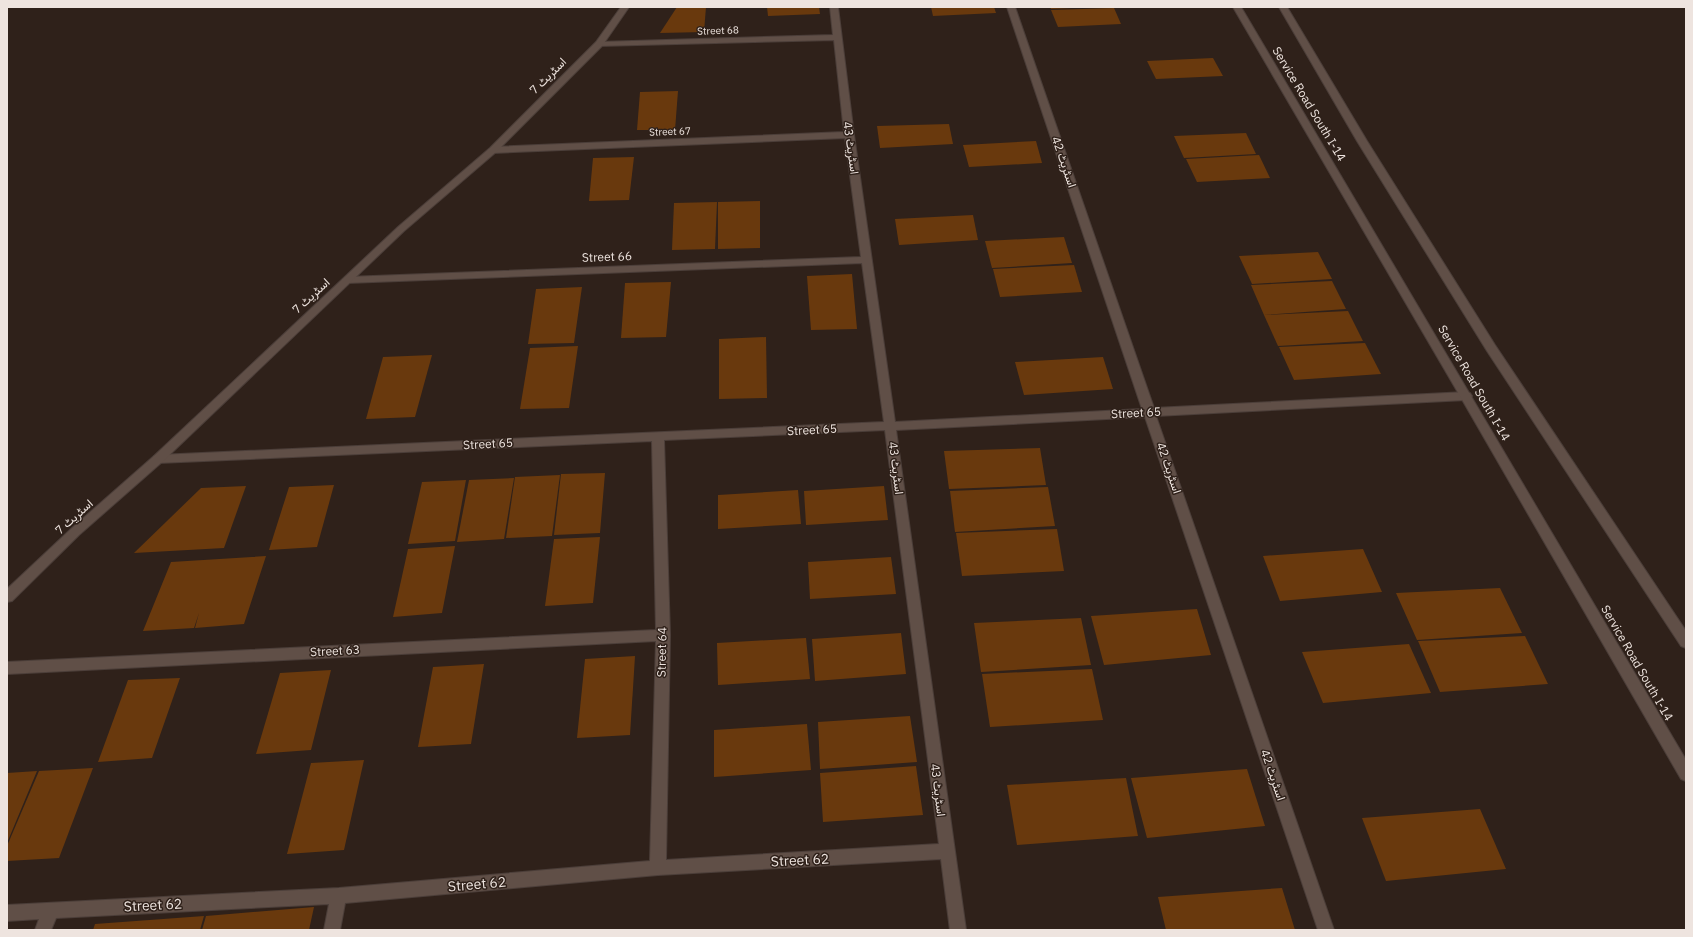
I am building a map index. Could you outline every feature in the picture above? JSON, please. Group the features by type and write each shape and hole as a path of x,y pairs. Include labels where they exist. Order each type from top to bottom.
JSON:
{"street":[{"name":"اسٹریٹ 7","path":"7,598 75,532 158,459 401,229 493,150 600,44 625,7"},
{"name":"اسٹریٹ 43","path":"834,7 849,135 958,930"},
{"name":"اسٹریٹ 42","path":"1012,7 1326,930"},
{"name":"Service Road South I-14","path":"1237,7 1686,774"},
{"path":"1284,7 1362,141 1487,341 1686,642"},
{"name":"Street 68","path":"600,44 838,37"},
{"name":"Street 67","path":"493,150 849,135"},
{"name":"Street 66","path":"347,280 867,260"},
{"name":"Street 65","path":"158,459 890,426 1466,396"},
{"name":"Street 64","path":"658,436 663,635 658,868"},
{"name":"Street 63","path":"7,668 663,635"},
{"name":"Street 62","path":"7,913 339,896 658,868 946,851"},
{"path":"332,930 339,896"},
{"path":"43,930 50,910"}],"building":[{"path":"677,7 706,7 704,32 660,33"},
{"path":"767,7 819,7 820,14 768,16"},
{"path":"931,7 994,7 996,13 933,16"},
{"path":"1050,7 1072,7 1072,8 1051,9"},
{"path":"1114,8 1121,24 1058,27 1051,10"},
{"path":"1213,58 1223,76 1156,79 1147,61"},
{"path":"678,91 675,130 637,130 640,92"},
{"path":"949,124 953,144 880,148 877,126"},
{"path":"1246,133 1256,154 1184,158 1174,136"},
{"path":"1036,141 1042,163 969,167 963,145"},
{"path":"1259,155 1270,178 1197,182 1186,159"},
{"path":"634,157 629,200 589,201 593,158"},
{"path":"760,201 760,248 718,249 718,202"},
{"path":"717,202 715,249 672,250 674,203"},
{"path":"973,215 978,240 899,245 895,219"},
{"path":"1064,237 1072,263 992,268 985,241"},
{"path":"1318,252 1332,279 1252,284 1239,256"},
{"path":"1074,265 1082,292 1000,297 993,269"},
{"path":"852,274 857,329 811,330 807,276"},
{"path":"1332,281 1346,309 1264,315 1251,285"},
{"path":"671,282 666,337 621,338 625,283"},
{"path":"582,287 574,343 528,344 536,289"},
{"path":"1348,311 1363,341 1278,346 1264,315"},
{"path":"766,337 767,398 719,399 719,339"},
{"path":"1365,343 1381,374 1294,380 1279,347"},
{"path":"578,346 569,408 520,409 530,348"},
{"path":"432,355 415,417 366,419 383,357"},
{"path":"1103,357 1113,389 1024,395 1015,362"},
{"path":"1040,448 1046,485 949,489 944,451"},
{"path":"605,473 600,533 554,535 561,474"},
{"path":"560,475 552,536 506,538 515,477"},
{"path":"514,478 504,539 457,542 469,480"},
{"path":"466,480 455,541 408,544 422,482"},
{"path":"334,485 317,547 269,550 289,487"},
{"path":"246,486 224,548 134,553 201,488"},
{"path":"884,486 888,520 806,525 804,491"},
{"path":"1048,487 1055,526 955,532 950,491"},
{"path":"798,490 801,524 718,529 718,495"},
{"path":"1057,529 1064,571 962,576 956,533"},
{"path":"600,537 593,603 545,606 554,539"},
{"path":"455,546 442,613 393,617 408,549"},
{"path":"1363,549 1382,592 1280,601 1263,556"},
{"path":"266,556 244,624 195,628 199,613 194,628 143,631 171,562"},
{"path":"891,557 896,594 810,599 808,562"},
{"path":"1500,588 1522,633 1417,640 1396,593"},
{"path":"1197,609 1211,655 1104,665 1091,616"},
{"path":"1081,618 1091,665 981,672 974,623"},
{"path":"901,633 906,674 815,681 812,639"},
{"path":"1525,636 1548,684 1440,692 1418,641"},
{"path":"806,638 810,679 718,685 717,643"},
{"path":"1409,644 1431,693 1323,703 1302,652"},
{"path":"635,656 630,735 577,738 585,659"},
{"path":"484,664 471,744 418,747 433,667"},
{"path":"1092,669 1103,720 990,727 982,674"},
{"path":"331,670 311,750 256,754 280,673"},
{"path":"180,678 152,758 98,762 128,680"},
{"path":"910,716 917,762 820,769 818,722"},
{"path":"807,724 811,770 714,777 714,730"},
{"path":"364,760 344,850 287,854 311,763"},
{"path":"916,766 923,815 823,822 820,773"},
{"path":"93,768 59,858 7,861 7,846 39,771"},
{"path":"1247,769 1265,826 1147,838 1131,778"},
{"path":"37,771 7,843 7,773"},
{"path":"1126,778 1138,836 1017,845 1007,785"},
{"path":"1480,809 1506,869 1386,881 1362,818"},
{"path":"1282,888 1295,930 1166,930 1158,897"},
{"path":"314,907 309,930 202,930 206,916"},
{"path":"204,916 200,930 93,930 95,924"}]}
